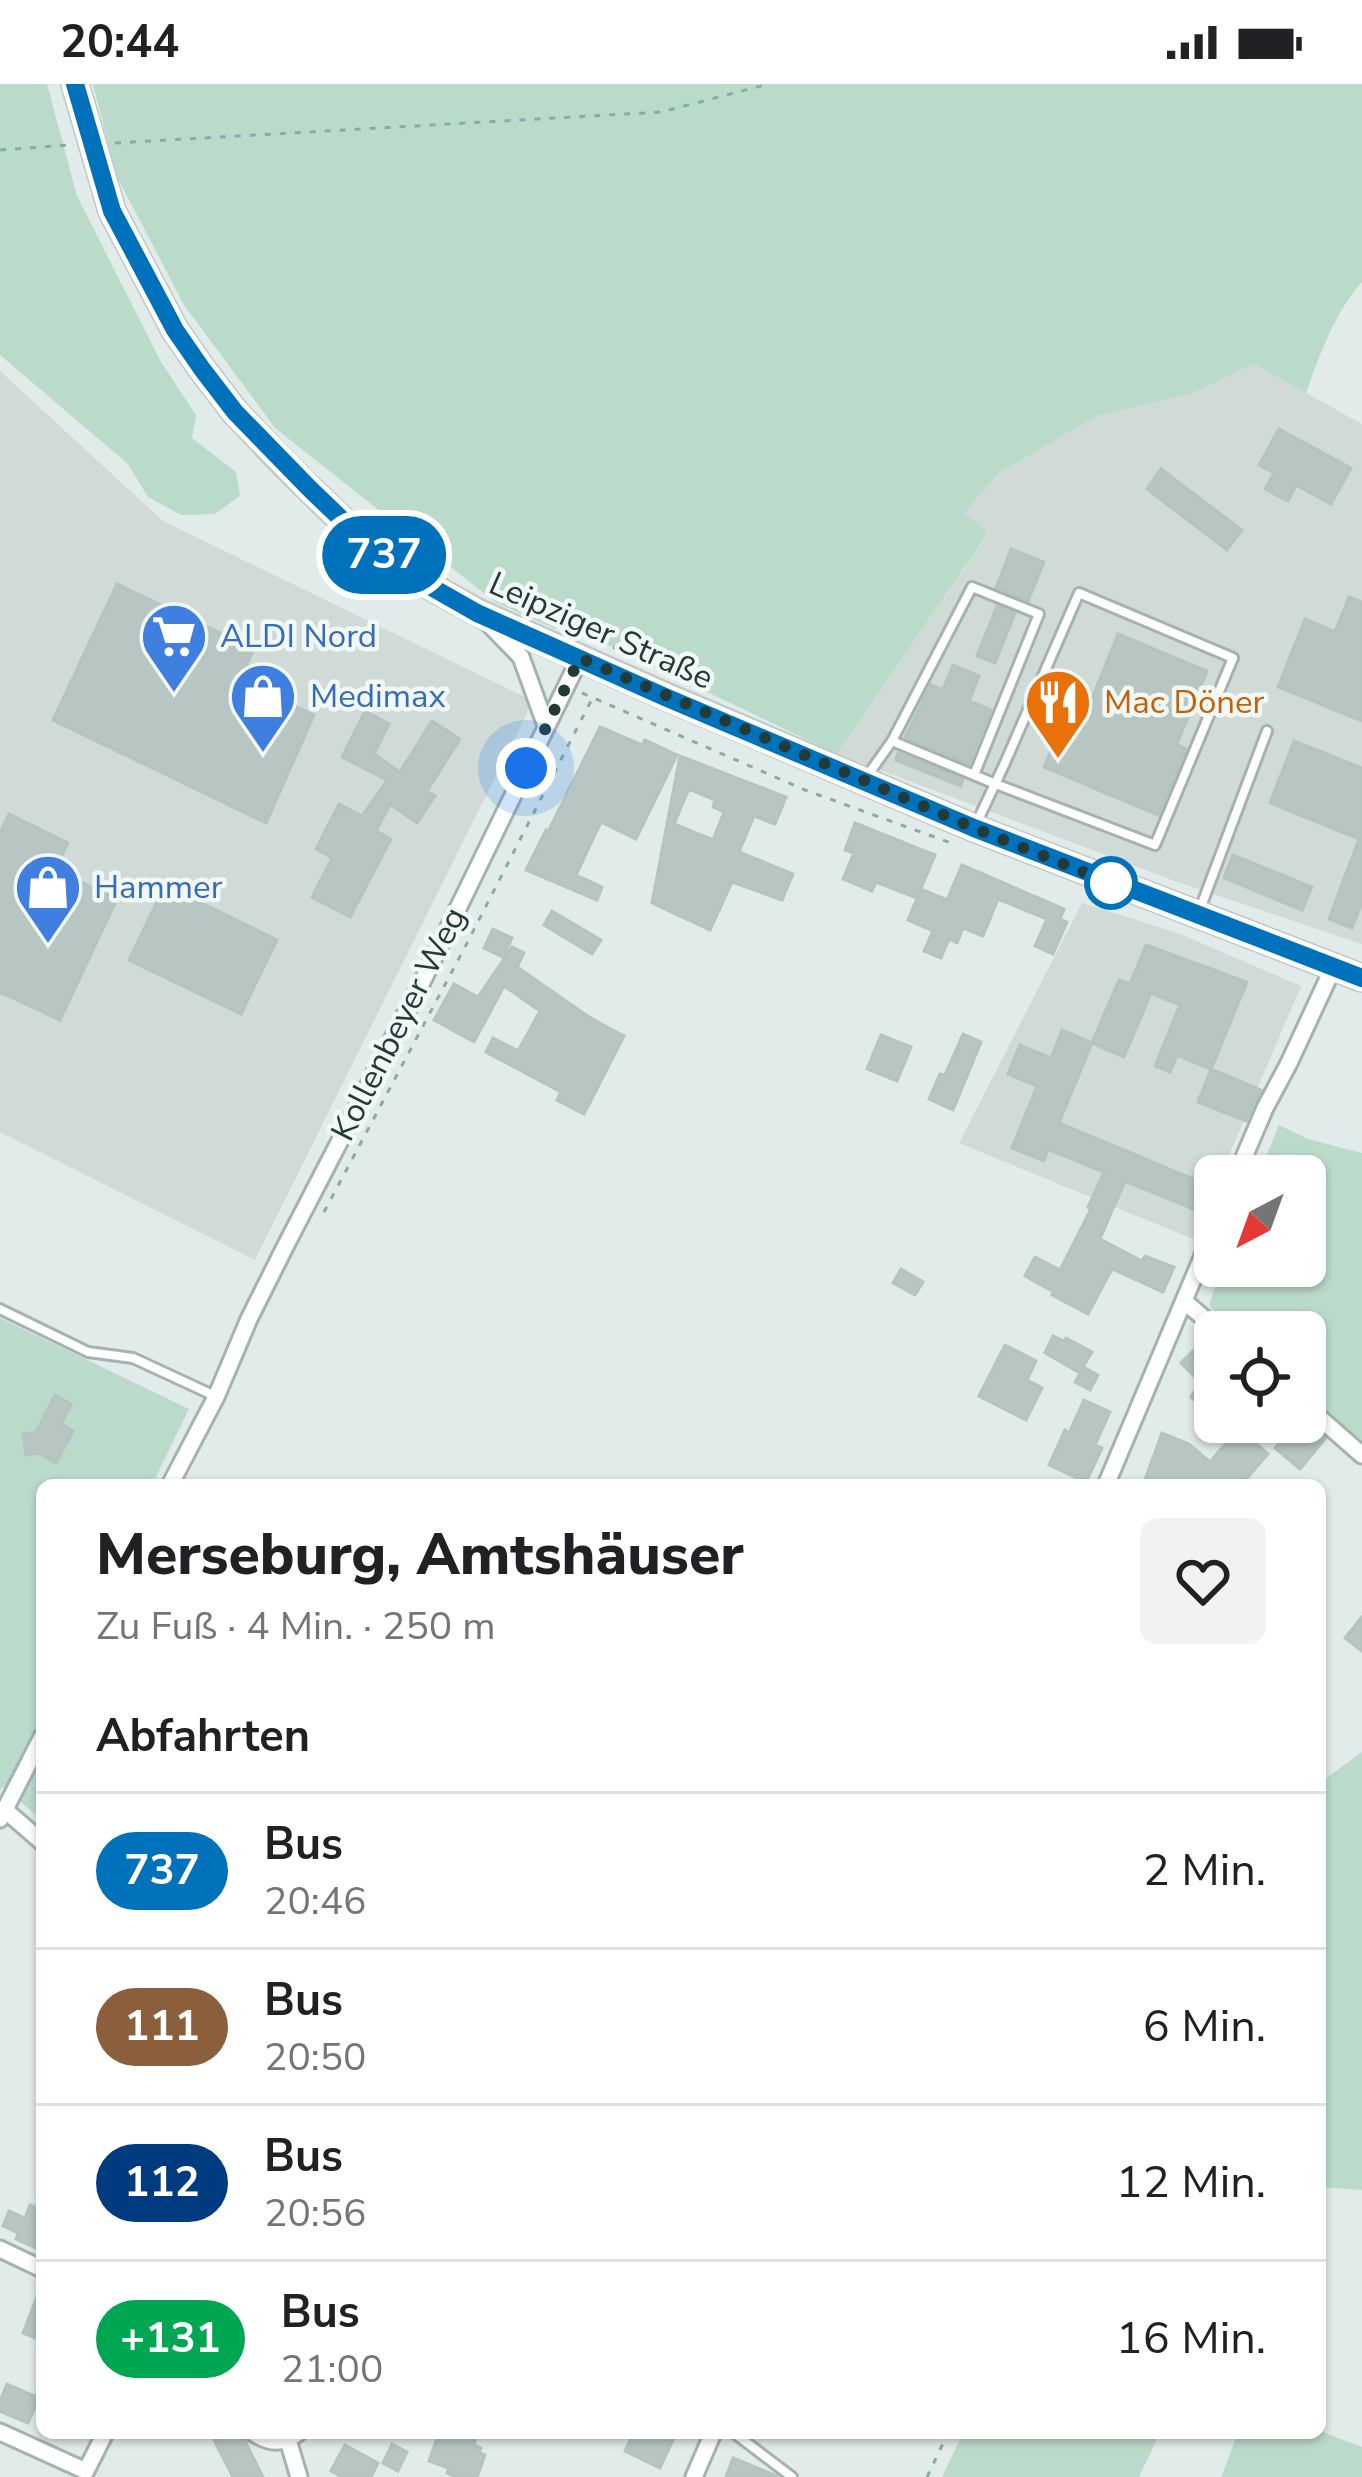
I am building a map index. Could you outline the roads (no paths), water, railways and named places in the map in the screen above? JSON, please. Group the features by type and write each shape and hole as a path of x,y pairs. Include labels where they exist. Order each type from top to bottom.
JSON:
{"main road":[{"name":"Leipziger Straße","path":"78,95 82,145 175,330 235,412 359,536 412,576 477,613 974,828 1362,978"}],"street":[{"path":"477,613 521,657 546,727"},
{"name":"Kollenbeyer Weg","path":"216,1397 249,1319 425,976 580,658"},
{"path":"1245,1155 1333,968"},
{"path":"1109,1479 1194,1277"},
{"path":"1184,1301 1196,1311"},
{"path":"173,1479 216,1397"},
{"path":"1326,1424 1362,1455"},
{"path":"36,1749 2,1815 36,1838"},
{"path":"0,2249 36,2266"},
{"path":"0,2432 92,2474 103,2439"},
{"path":"294,2439 298,2477"},
{"path":"694,2477 710,2439"}],"lane":[{"path":"864,780 892,741 972,586 1039,614 974,776"},
{"path":"892,741 974,776 993,783 1155,844 1233,658 1079,593 1004,765 993,783 974,828"},
{"path":"1198,916 1268,731"},
{"path":"0,1309 88,1352 133,1358 216,1397"},
{"path":"742,2439 792,2477"}],"place":[{"name":"ALDI Nord","path":"174,695"},
{"name":"Medimax","path":"263,755"},
{"name":"Mac Döner","path":"1058,761"},
{"name":"Hammer","path":"48,946"}]}
